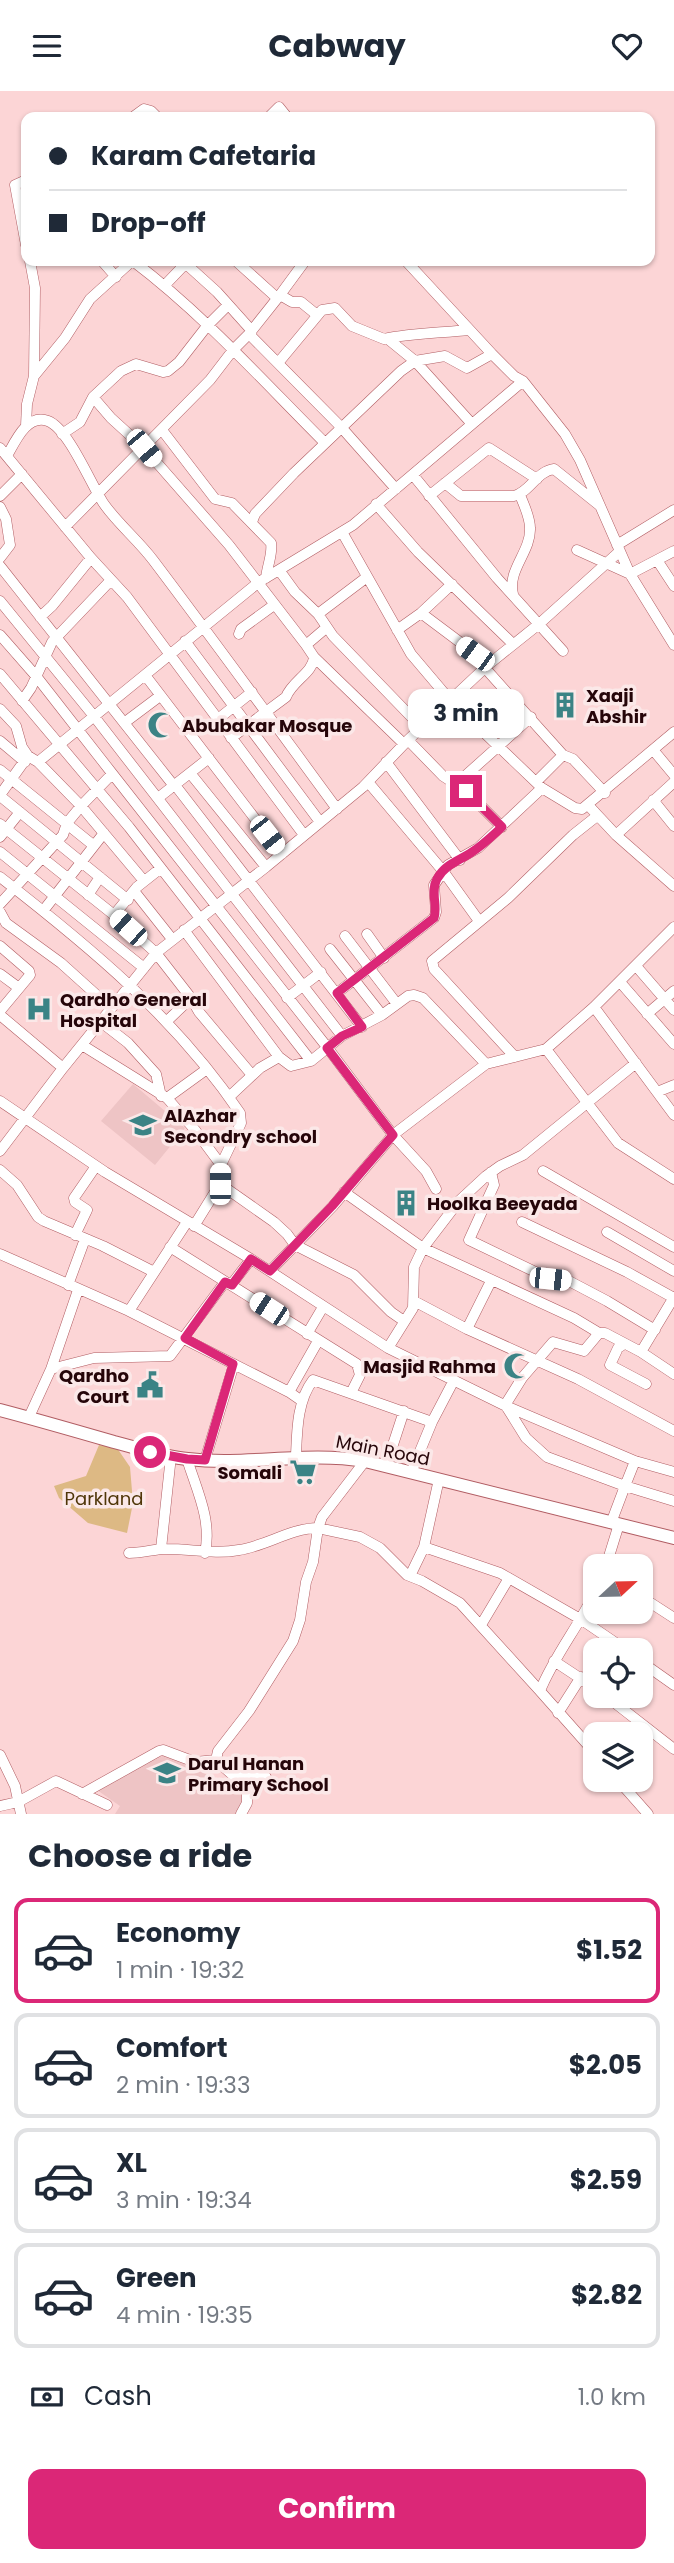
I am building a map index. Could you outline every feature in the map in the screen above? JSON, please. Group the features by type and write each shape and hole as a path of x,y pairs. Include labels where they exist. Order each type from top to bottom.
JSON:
{"main road":[{"name":"Main Road","path":"0,1410 187,1459 296,1456 365,1461 674,1538"}],"street":[{"path":"21,182 15,185 21,218"},
{"path":"26,426 34,376 35,288 31,266"},
{"path":"106,266 116,277"},
{"path":"34,376 65,338 90,299 128,266"},
{"path":"140,266 165,285 233,350 324,443"},
{"path":"165,285 183,266"},
{"path":"191,266 396,489"},
{"path":"242,266 279,297 301,302 317,316"},
{"path":"65,527 211,380 301,266"},
{"path":"411,266 492,354 514,376 523,381 565,434 630,574 674,645"},
{"path":"62,434 80,422 93,397 129,366 136,364 168,371 228,305"},
{"path":"278,363 322,310 335,309 352,326 379,338 469,330"},
{"path":"388,339 415,361 472,424"},
{"path":"252,522 255,514 324,443 415,361 445,356 467,368 492,354"},
{"path":"38,762 168,653 262,580 353,525 523,381"},
{"path":"93,397 111,418 144,448 262,580 274,605 314,657 406,742 455,785 466,791 502,827"},
{"path":"304,835 163,643 140,617 133,604 3,452 26,426 46,420 62,434 103,502 145,548 337,809"},
{"path":"162,430 215,499 232,503 272,546 262,580"},
{"path":"429,496 489,448 537,479"},
{"path":"445,483 461,496 520,495 546,471 554,469 600,505"},
{"path":"0,496 22,474"},
{"path":"413,475 465,541 563,650"},
{"path":"513,595 513,575 526,548 530,531 520,495"},
{"path":"376,504 418,552 513,645"},
{"path":"0,507 6,519 10,545 0,558"},
{"path":"0,1151 62,1068 156,953 337,809 450,700 539,624 619,548 674,510"},
{"path":"342,532 411,654 450,700 539,785 575,808 582,810 605,793 674,732"},
{"path":"577,550 630,574"},
{"path":"630,574 674,551"},
{"path":"40,617 91,558"},
{"path":"657,560 674,586"},
{"path":"0,566 175,785 362,1027"},
{"path":"279,570 327,628 422,729"},
{"path":"318,614 366,577"},
{"path":"22,701 46,658 49,646 111,580"},
{"path":"397,630 421,613 452,584"},
{"path":"8,610 23,597"},
{"path":"0,601 93,715 342,1036"},
{"path":"239,634 241,629 274,605"},
{"path":"421,613 487,666 563,755 573,759 605,793"},
{"path":"306,645 327,628"},
{"path":"0,635 36,676 393,1135 426,1171 436,1189"},
{"path":"185,641 320,822"},
{"path":"231,738 286,697 290,688 313,665 314,657"},
{"path":"0,674 161,868 311,1061"},
{"path":"145,675 282,854"},
{"path":"218,719 252,692"},
{"path":"124,723 160,696"},
{"path":"0,709 16,726 27,759"},
{"path":"455,785 531,717"},
{"path":"0,741 27,759 38,762 144,881"},
{"path":"654,751 674,775"},
{"path":"337,993 434,918 435,885 443,871 450,863 460,860 502,827 563,755"},
{"path":"158,798 209,758"},
{"path":"27,759 0,795 80,862 131,896 172,939"},
{"path":"0,904 56,842 80,806 127,759"},
{"path":"386,762 460,860"},
{"path":"0,770 93,845"},
{"path":"190,773 266,867"},
{"path":"368,782 443,871 479,921"},
{"path":"616,835 674,782"},
{"path":"653,800 674,826"},
{"path":"588,805 616,835 674,886"},
{"path":"20,812 2,830 114,915 156,953 199,1012 252,1075"},
{"path":"515,1057 431,964 433,959 597,816"},
{"path":"43,911 66,878 104,833"},
{"path":"0,852 144,968"},
{"path":"114,915 144,881 161,868"},
{"path":"0,877 92,949 167,1021 240,1113 241,1123 220,1165 220,1184 170,1247 129,1311"},
{"path":"88,895 100,877"},
{"path":"0,912 3,927 61,963 111,1008"},
{"path":"270,1271 393,1135 486,1064 546,1049 594,1007 674,927"},
{"path":"184,930 279,1057 291,1066 311,1061 342,1036 414,995 423,998 486,1064"},
{"path":"367,934 384,958"},
{"path":"345,936 397,1004"},
{"path":"0,946 29,971 30,975 0,1013 62,1068"},
{"path":"330,949 382,1015"},
{"path":"636,966 674,1010"},
{"path":"287,998 321,972"},
{"path":"0,974 19,988"},
{"path":"620,982 674,1044"},
{"path":"648,1014 674,991"},
{"path":"167,1021 191,998"},
{"path":"594,1007 674,1115"},
{"path":"101,1022 128,1043 156,1074 164,1097"},
{"path":"82,1045 164,1097 195,1131 220,1165"},
{"path":"546,1049 624,1148 674,1179"},
{"path":"229,1097 260,1068 279,1057"},
{"path":"388,1348 413,1308 414,1267 423,1248 459,1201 491,1172 523,1154 636,1063"},
{"path":"164,1097 207,1069"},
{"path":"657,1092 674,1085"},
{"path":"0,1101 96,1166 251,1259 388,1348 506,1406 635,1461 674,1472"},
{"path":"29,1417 51,1369 73,1287 87,1210 75,1202 74,1198 96,1166"},
{"path":"0,1170 18,1185 38,1217 154,1272"},
{"path":"543,1171 674,1247"},
{"path":"491,1172 494,1185 469,1240 550,1279 569,1281 655,1330"},
{"path":"220,1184 274,1223 295,1245 354,1275 383,1305 404,1321"},
{"path":"344,1192 423,1248 574,1318 599,1333 605,1333 674,1374"},
{"path":"522,1222 674,1298 640,1352"},
{"path":"607,1232 674,1271"},
{"path":"170,1247 357,1364 360,1375 351,1394"},
{"path":"0,1254 185,1338 302,1401"},
{"path":"51,1369 94,1358 164,1357 174,1352 251,1259"},
{"path":"467,1329 491,1280"},
{"path":"414,1301 467,1329 578,1379 674,1431"},
{"path":"307,1333 323,1307"},
{"path":"599,1333 584,1351 553,1342 536,1361 506,1402 506,1406 526,1438 547,1457 674,1501"},
{"path":"289,1392 318,1341"},
{"path":"624,1344 618,1348 610,1365 646,1384"},
{"path":"205,1460 233,1364"},
{"path":"296,1456 302,1401 313,1380 432,1422"},
{"path":"411,1473 432,1422 454,1380"},
{"path":"386,1466 404,1411"},
{"path":"161,1549 171,1456"},
{"path":"187,1459 209,1531 205,1553"},
{"path":"216,1760 218,1751 244,1717 293,1641 322,1517 365,1461"},
{"path":"609,1554 625,1486 635,1461"},
{"path":"410,1576 424,1548 439,1479"},
{"path":"129,1553 146,1553 161,1549 205,1553 239,1551 304,1528 318,1528 360,1537 380,1548 410,1576 451,1597 481,1625 583,1740"},
{"path":"424,1548 500,1573 608,1638"},
{"path":"481,1625 509,1578"},
{"path":"653,1604 674,1618"},
{"path":"540,1691 554,1661 582,1620"},
{"path":"554,1661 581,1677 558,1713"},
{"path":"653,1670 674,1685"},
{"path":"621,1708 674,1749"},
{"path":"82,1794 159,1751 163,1750 195,1762 216,1760"},
{"path":"0,1755 15,1786 21,1814"},
{"path":"216,1760 247,1789 247,1803 241,1814"},
{"path":"229,1773 267,1777"},
{"path":"0,1806 18,1803 56,1780 107,1805"},
{"path":"629,1792 648,1814"}],"shaded area":[{"name":"AlAzhar Secondry school","path":"133,1084 185,1128 155,1165 101,1121"},
{"name":"Darul Hanan Primary School","path":"164,1755 244,1791 244,1801 237,1814 115,1814 120,1806 97,1790"}],"green space":[{"name":"Parkland","path":"99,1445 117,1448 130,1467 133,1503 127,1533 88,1523 59,1498 54,1486 86,1476"}],"place":[{"name":"Xaaji Abshir","path":"565,705"},
{"name":"Abubakar Mosque","path":"161,725"},
{"name":"Qardho General Hospital","path":"39,1009"},
{"name":"AlAzhar Secondry school","path":"143,1125"},
{"name":"Hoolka Beeyada","path":"406,1203"},
{"name":"Masjid Rahma","path":"517,1366"},
{"name":"Qardho Court","path":"150,1385"},
{"name":"Somali","path":"303,1472"},
{"name":"Darul Hanan Primary School","path":"167,1773"}],"route":[{"path":"150,1452 205,1460 233,1364 185,1338 225,1282 232,1285 251,1259 270,1271 332,1206 393,1135 327,1048 342,1036 362,1027 337,993 434,918 436,880 450,863 478,848 502,827 466,791"}]}
